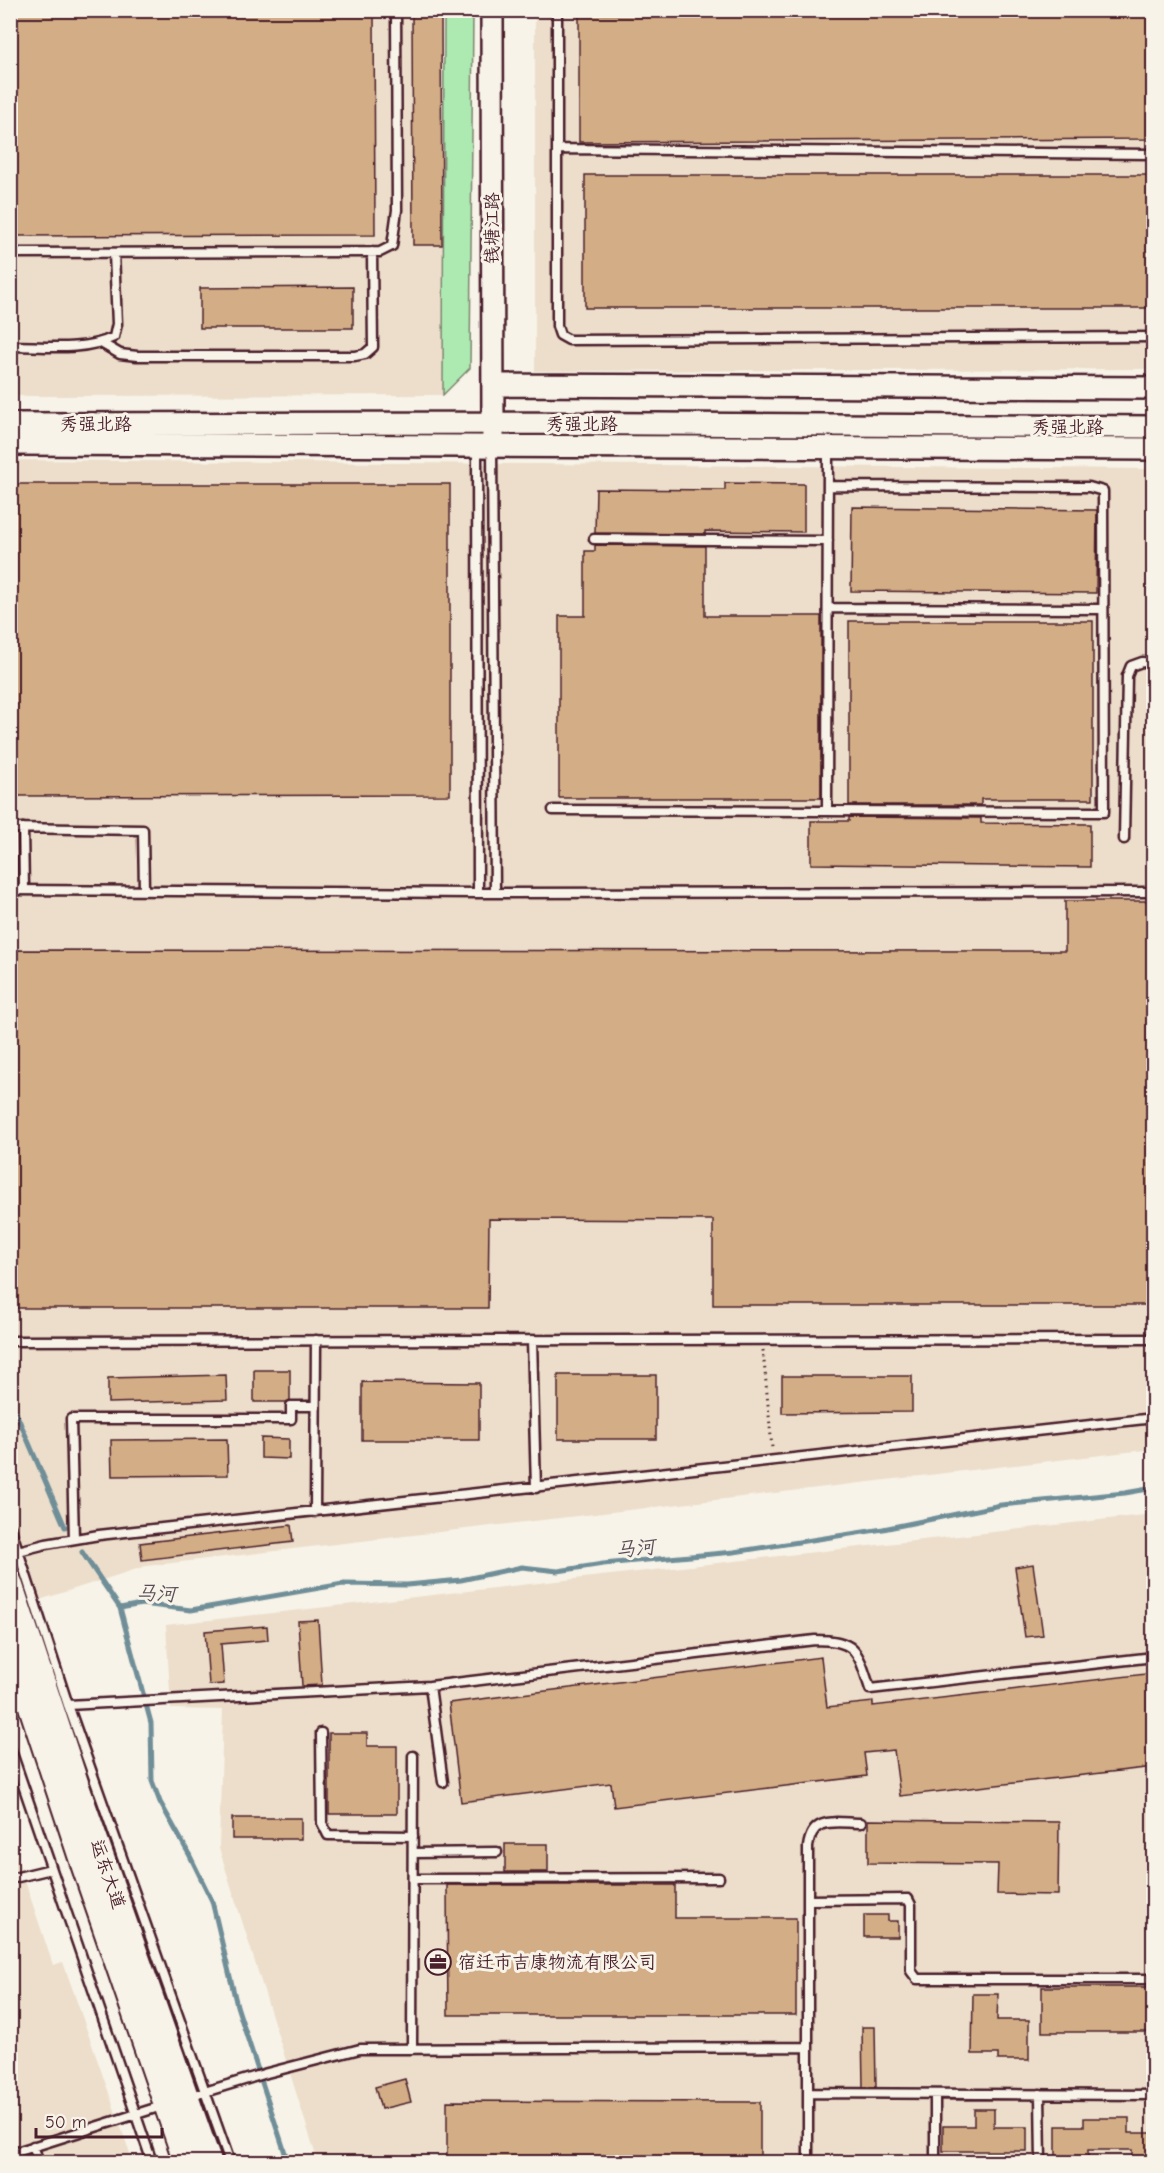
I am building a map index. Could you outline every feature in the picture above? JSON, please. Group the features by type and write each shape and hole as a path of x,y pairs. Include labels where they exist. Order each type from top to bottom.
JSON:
{"main road":[{"name":"运东大道","path":"10,1583 82,1801 209,2163"},
{"name":"运东大道","path":"10,1643 186,2098 186,2163"}],"street":[{"name":"钱塘江路","path":"485,446 485,418 493,385 492,10"},
{"path":"493,385 1154,388"},
{"name":"秀强北路","path":"10,410 1154,427"},
{"name":"秀强北路","path":"10,424 1154,413"},
{"path":"10,444 1154,449"}],"lane":[{"path":"10,253 380,252 392,246 396,228 396,10"},
{"path":"557,10 557,326 560,336 569,340 1154,337"},
{"path":"557,149 1154,154"},
{"path":"101,343 120,354 137,356 355,356 365,354 373,347 372,252"},
{"path":"10,346 87,345 101,343 114,337 117,324 114,253"},
{"path":"828,422 828,811"},
{"path":"478,893 485,446"},
{"path":"485,446 495,893"},
{"path":"554,810 1104,812 1103,491 1089,487 828,486"},
{"path":"594,539 828,541"},
{"path":"828,608 1103,609"},
{"path":"1124,838 1127,676 1131,666 1154,663"},
{"path":"10,828 143,830 144,890"},
{"path":"23,828 24,890"},
{"path":"10,890 478,893 1154,892"},
{"path":"10,1341 1154,1339"},
{"path":"315,1512 316,1340"},
{"path":"532,1340 536,1488"},
{"path":"74,1539 71,1419 291,1419 291,1406 315,1406"},
{"path":"18,1551 74,1539 1154,1418"},
{"path":"10,1527 68,1705 186,2098 230,2163"},
{"path":"68,1705 430,1686 815,1640 838,1640 852,1648 861,1662 870,1689 1154,1657"},
{"path":"430,1686 443,1782"},
{"path":"321,1733 322,1823 328,1835 413,1836"},
{"path":"10,1747 152,2163"},
{"path":"412,2049 413,1756"},
{"path":"808,2163 809,1835 815,1827 823,1823 861,1823"},
{"path":"413,1853 497,1852"},
{"path":"10,1879 51,1869"},
{"path":"413,1879 719,1878"},
{"path":"808,1900 908,1899 911,1905 911,1971 917,1979 1154,1979"},
{"path":"10,2154 251,2077 360,2049 808,2047"},
{"path":"808,2093 1154,2095"},
{"path":"935,2094 935,2163"},
{"path":"1040,2094 1041,2163"},
{"path":"33,2146 39,2163"}],"path":[{"path":"762,1339 774,1461"}],"shaded area":[{"path":"10,11 442,11 443,395 11,396"},
{"path":"535,11 1153,11 1153,369 535,371"},
{"path":"11,460 1153,469 1153,1449 146,1566 11,1609"},
{"path":"1153,1514 1153,2162 318,2162 219,1848 223,1710 171,1709 166,1625"},
{"path":"10,1836 53,1965 63,1962 133,2162 11,2162"}],"green space":[{"path":"444,11 473,11 470,368 443,395"}],"building":[{"path":"10,10 374,10 375,235 10,236"},
{"path":"412,10 441,10 442,245 413,245"},
{"path":"1154,11 1154,139 579,142 579,14"},
{"path":"585,175 1154,175 1154,308 585,308"},
{"path":"353,287 353,328 200,328 200,288"},
{"path":"725,483 804,484 804,532 595,533 596,489 725,490"},
{"path":"10,484 450,484 450,795 10,796"},
{"path":"852,507 1097,510 1096,593 851,591"},
{"path":"595,545 705,546 705,616 821,616 821,798 559,798 559,616 585,616 585,551 595,551"},
{"path":"849,621 1093,621 1093,799 981,799 981,805 849,805"},
{"path":"849,817 981,818 981,823 1090,824 1090,867 811,864 811,821 849,821"},
{"path":"1065,901 1154,901 1154,1305 713,1305 713,1220 489,1219 488,1308 10,1308 10,950 1065,951"},
{"path":"254,1370 290,1370 290,1400 254,1402"},
{"path":"226,1375 227,1400 108,1403 108,1378"},
{"path":"558,1375 656,1375 656,1439 558,1439"},
{"path":"782,1376 912,1376 912,1412 782,1413"},
{"path":"362,1382 479,1383 479,1440 362,1440"},
{"path":"261,1438 289,1439 289,1459 261,1458"},
{"path":"227,1439 228,1475 112,1476 111,1440"},
{"path":"291,1525 293,1542 142,1560 140,1543"},
{"path":"1033,1564 1043,1635 1025,1637 1015,1567"},
{"path":"318,1620 322,1685 302,1686 298,1621"},
{"path":"267,1626 268,1640 221,1644 224,1684 209,1685 205,1631"},
{"path":"821,1657 827,1707 873,1702 873,1706 1154,1673 1154,1767 900,1796 894,1750 864,1753 867,1776 614,1807 611,1783 461,1802 449,1703"},
{"path":"329,1733 367,1733 367,1746 397,1746 397,1814 329,1814"},
{"path":"232,1818 301,1818 301,1839 232,1839"},
{"path":"868,1820 1059,1822 1058,1895 997,1894 998,1864 868,1863"},
{"path":"505,1844 548,1844 548,1872 505,1872"},
{"path":"447,1885 675,1885 675,1918 796,1918 796,2015 448,2015"},
{"path":"864,1915 888,1915 888,1921 898,1921 898,1937 864,1937"},
{"path":"1042,1987 1154,1987 1154,2032 1042,2032"},
{"path":"973,1994 998,1994 997,2020 1029,2020 1029,2060 998,2060 998,2054 972,2054"},
{"path":"862,2027 875,2027 876,2087 863,2087"},
{"path":"405,2079 411,2102 381,2109 375,2087"},
{"path":"447,2101 760,2102 760,2163 447,2163"},
{"path":"974,2109 994,2109 994,2127 1027,2127 1027,2151 943,2151 943,2126 974,2126"},
{"path":"1084,2118 1129,2118 1129,2133 1154,2133 1154,2158 1132,2158 1132,2150 1088,2150 1088,2157 1056,2157 1056,2126 1084,2126"}],"waterway":[{"path":"10,1399 65,1527"},
{"name":"马河","path":"120,1608 142,1604 191,1610 343,1584 407,1585 461,1580 522,1567 558,1571 603,1564 734,1552 883,1529 1001,1505 1154,1488"},
{"path":"82,1552 120,1608 151,1723 152,1781 160,1802 212,1901 237,2006 288,2162"}],"place":[{"name":"宿迁市吉康物流有限公司","path":"438,1962"}]}
